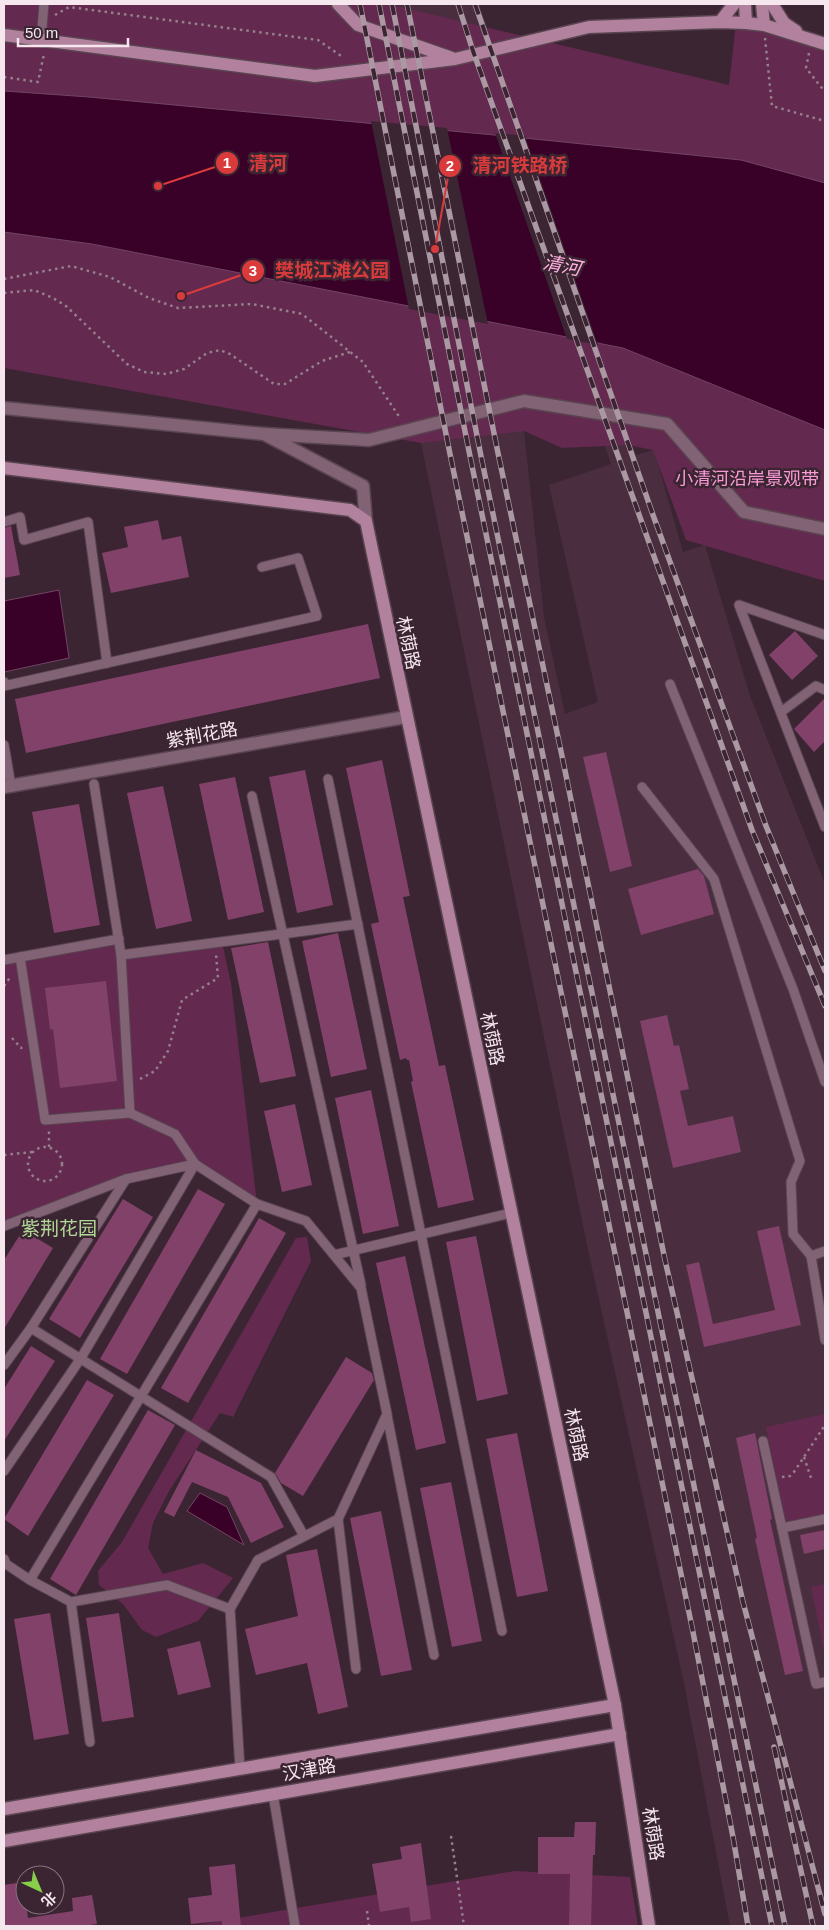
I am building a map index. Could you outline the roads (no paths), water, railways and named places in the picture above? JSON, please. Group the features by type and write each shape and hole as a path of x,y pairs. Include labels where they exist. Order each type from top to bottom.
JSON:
{"street":[{"path":"338,4 358,25 455,59"},
{"path":"720,22 734,4"},
{"path":"745,4 746,23"},
{"path":"762,4 764,25"},
{"path":"772,4 784,23 815,41"},
{"path":"4,35 315,76 455,59 589,27 720,22 746,23 764,25 815,41"},
{"path":"4,408 264,434 369,440 524,401 667,424 744,512 825,529"},
{"path":"264,434 363,486 366,521"},
{"path":"4,468 350,510 366,521"},
{"name":"林荫路","path":"366,521 615,1705 649,1926"},
{"name":"紫荆花路","path":"7,786 406,717"},
{"name":"汉津路","path":"4,1809 615,1705"},
{"name":"汉津路","path":"4,1841 620,1734"}],"lane":[{"path":"44,4 42,22 44,40"},
{"path":"4,522 20,517 24,540 88,522 107,663"},
{"path":"4,682 4,686 317,616 298,558 262,568"},
{"path":"825,635 739,605 825,826"},
{"path":"670,684 792,989 825,1082"},
{"path":"781,712 816,686 825,690"},
{"path":"4,745 7,786"},
{"path":"328,778 502,1631"},
{"path":"94,784 121,955 130,1113"},
{"path":"642,787 714,879 800,1161 791,1182 793,1234 811,1256 825,1340"},
{"path":"252,796 353,1250 434,1655"},
{"path":"121,955 358,924"},
{"path":"4,960 119,939"},
{"path":"20,957 45,1120 130,1113 175,1134 195,1164 257,1204 306,1221 361,1288"},
{"path":"4,1226 126,1179 195,1164"},
{"path":"4,1471 80,1358 195,1164"},
{"path":"4,1365 31,1328 126,1179"},
{"path":"30,1580 257,1204"},
{"path":"334,1255 511,1213"},
{"path":"811,1256 825,1250"},
{"path":"31,1328 272,1477 304,1536"},
{"path":"356,1669 338,1519 387,1414"},
{"path":"763,1441 816,1684 825,1682"},
{"path":"240,1769 230,1609 258,1560 338,1519"},
{"path":"782,1528 825,1519"},
{"path":"5,1563 30,1580 71,1602 167,1585 230,1609"},
{"path":"71,1602 90,1742"},
{"path":"273,1794 295,1926"}],"water":[{"path":"4,91 89,97 741,160 825,183 825,430 623,348 92,244 4,232"},
{"path":"59,590 69,658 4,672 4,601"},
{"path":"200,1493 227,1507 244,1545 187,1511"}],"railway":[{"path":"360,4 450,454 693,1632 733,1837 748,1926"},
{"path":"379,4 772,1926"},
{"path":"392,4 481,456 785,1926"},
{"path":"407,4 665,1260 743,1602 825,1914"},
{"path":"458,4 473,51 752,830 825,1006"},
{"path":"475,4 653,515 766,826 825,971"},
{"path":"774,1747 813,1926"}],"place":[{"name":"清河","path":"158,186"},
{"name":"清河铁路桥","path":"435,249"},
{"name":"樊城江滩公园","path":"181,296"}],"district":[{"name":"紫荆花园","path":"59,1228"}],"park label":[{"name":"小清河沿岸景观带","path":"747,479"}]}
